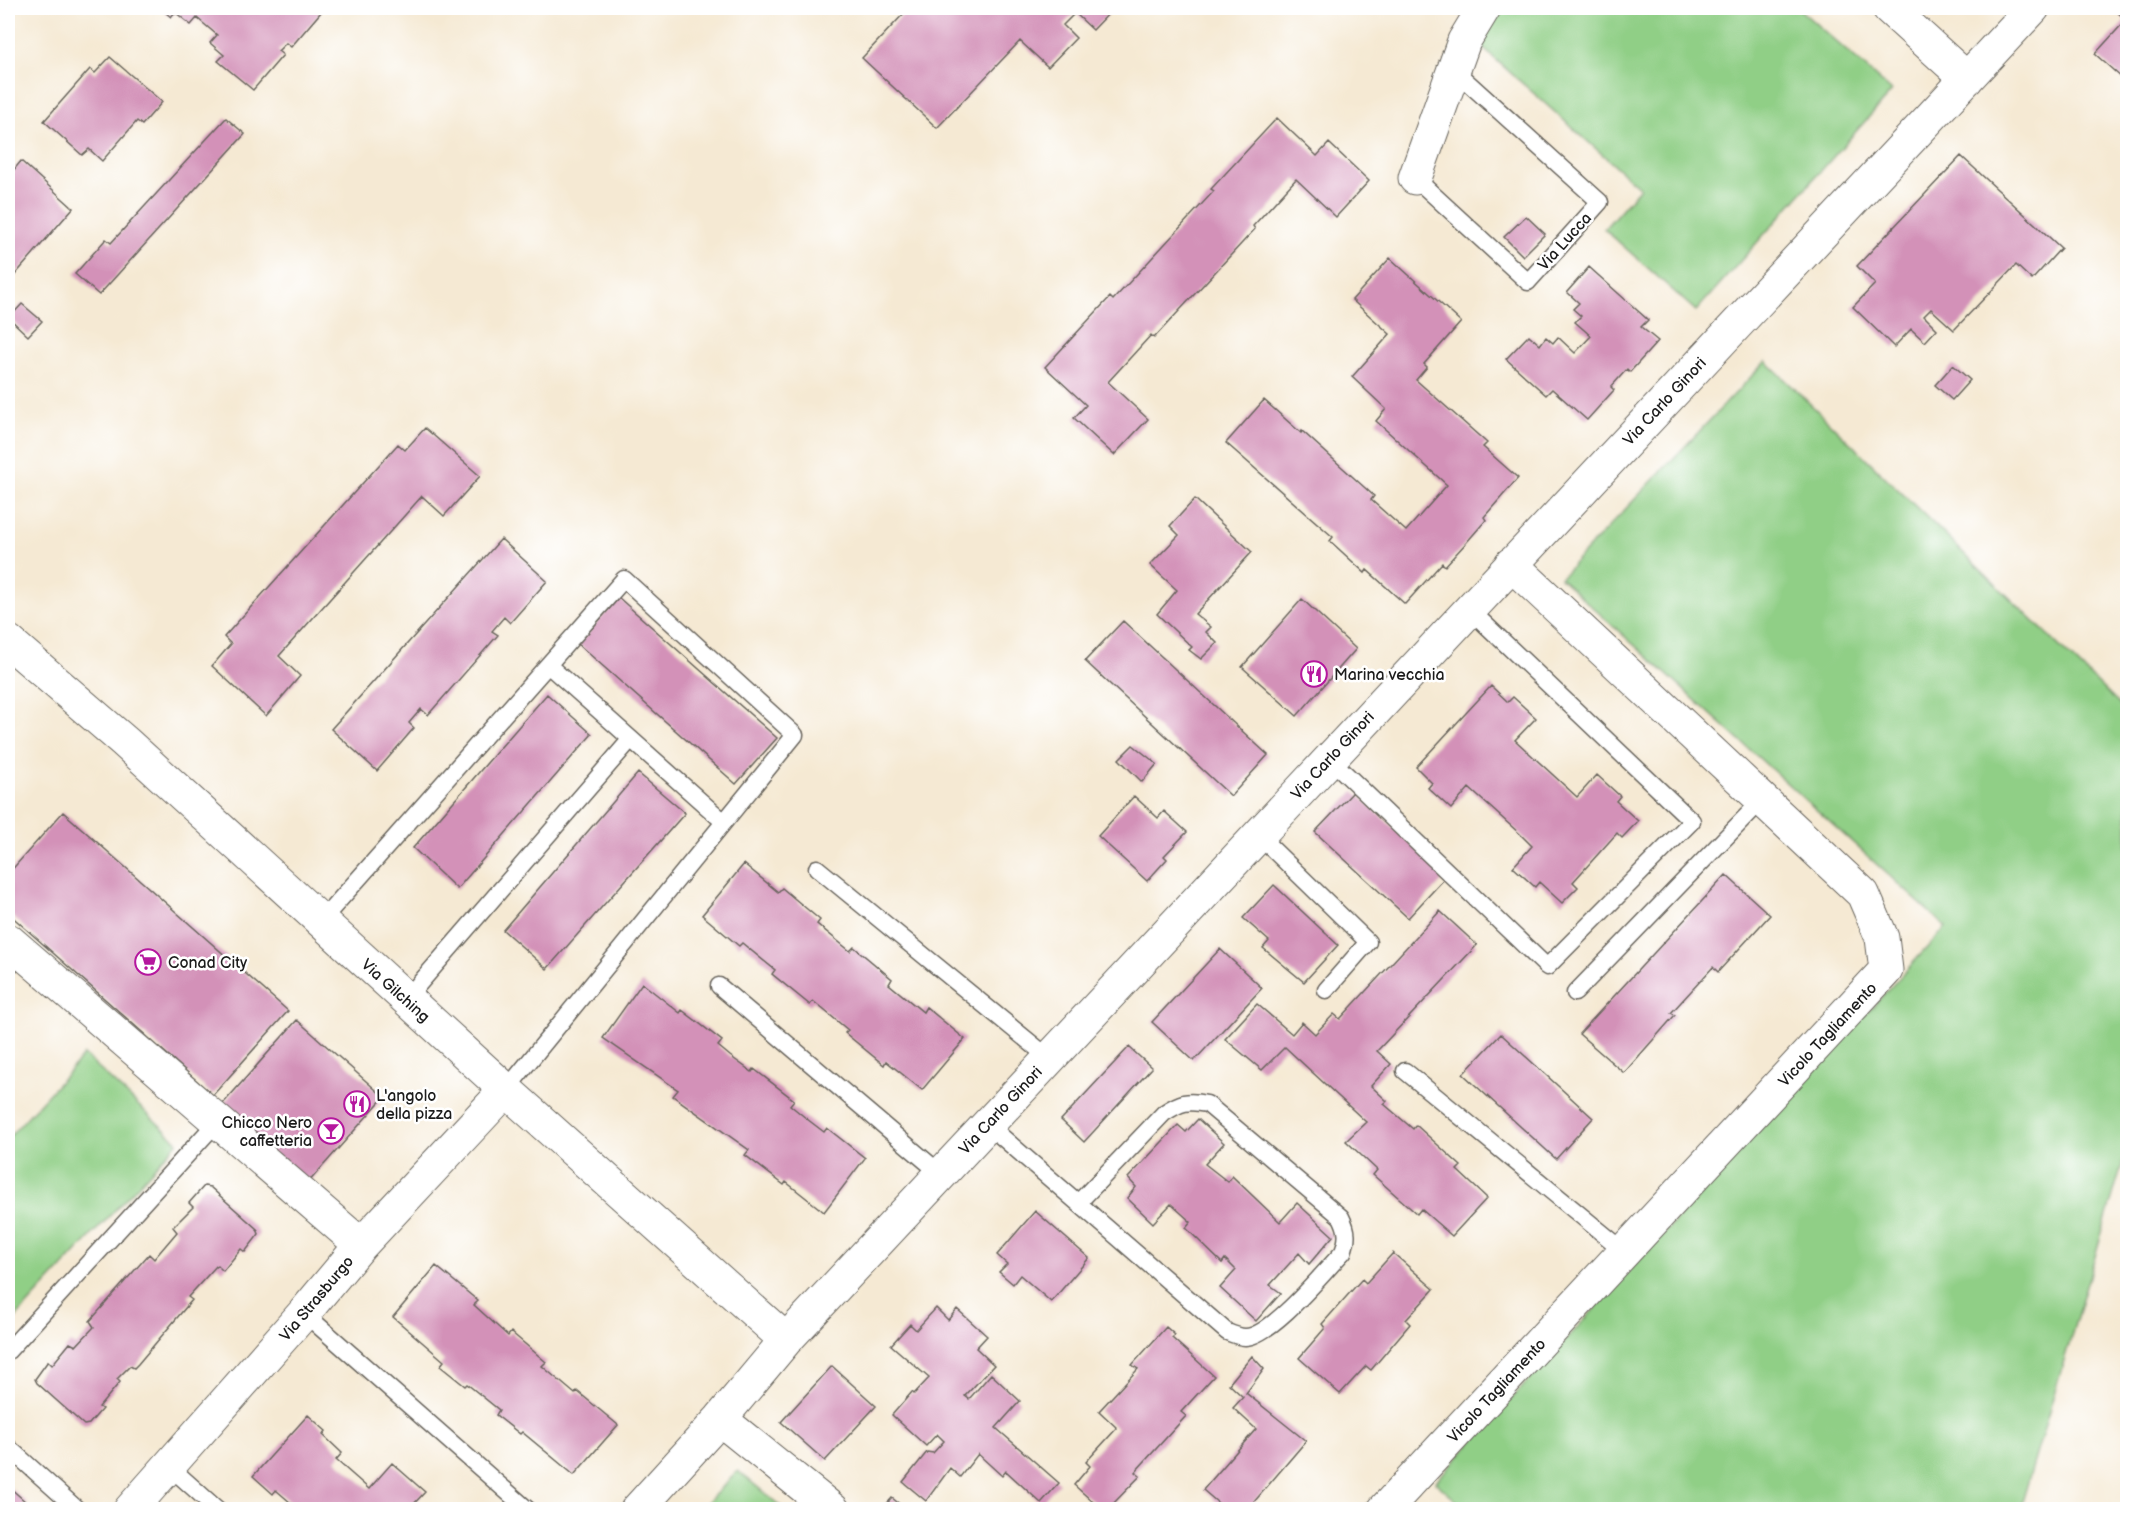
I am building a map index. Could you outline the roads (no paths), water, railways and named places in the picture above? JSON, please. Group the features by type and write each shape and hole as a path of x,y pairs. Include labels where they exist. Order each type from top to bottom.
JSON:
{"street":[{"name":"Via Lucca","path":"1415,178 1464,41 1484,8"},
{"path":"1889,8 1967,79"},
{"name":"Via Carlo Ginori","path":"637,1509 720,1419 786,1340 2033,8"},
{"name":"Vicolo Tagliamento","path":"1384,1509 1886,970 1882,938 1863,894 1511,564"},
{"name":"Via Gilching","path":"8,640 125,742 506,1090 786,1340"},
{"path":"8,940 360,1245"},
{"name":"Via Strasburgo","path":"130,1509 170,1467 360,1245 506,1090"},
{"path":"720,1419 833,1509"}],"lane":[{"name":"Via Lucca","path":"1415,178 1528,282 1600,202 1454,70"},
{"path":"321,921 624,579 795,735 506,1090"},
{"path":"1329,758 1547,967 1692,820 1469,609"},
{"path":"548,665 724,822"},
{"path":"406,999 631,739"},
{"path":"1575,993 1762,800"},
{"path":"1258,835 1368,942 1326,990"},
{"path":"817,868 1049,1058"},
{"path":"719,986 941,1174"},
{"path":"1405,1071 1624,1251"},
{"path":"987,1124 1078,1203 1227,1332 1245,1337 1257,1334 1273,1325 1343,1252 1348,1238 1347,1229 1341,1217 1207,1104 1192,1101 1179,1103 1164,1113 1078,1203"},
{"path":"8,1351 217,1122"},
{"path":"304,1313 528,1509"},
{"path":"8,1447 78,1509"},
{"path":"170,1467 218,1509"}],"place":[{"name":"Marina vecchia","path":"1314,674"},
{"name":"Conad City","path":"148,962"},
{"name":"L'angolo della pizza","path":"357,1104"},
{"name":"Chicco Nero caffetteria","path":"331,1131"}]}
